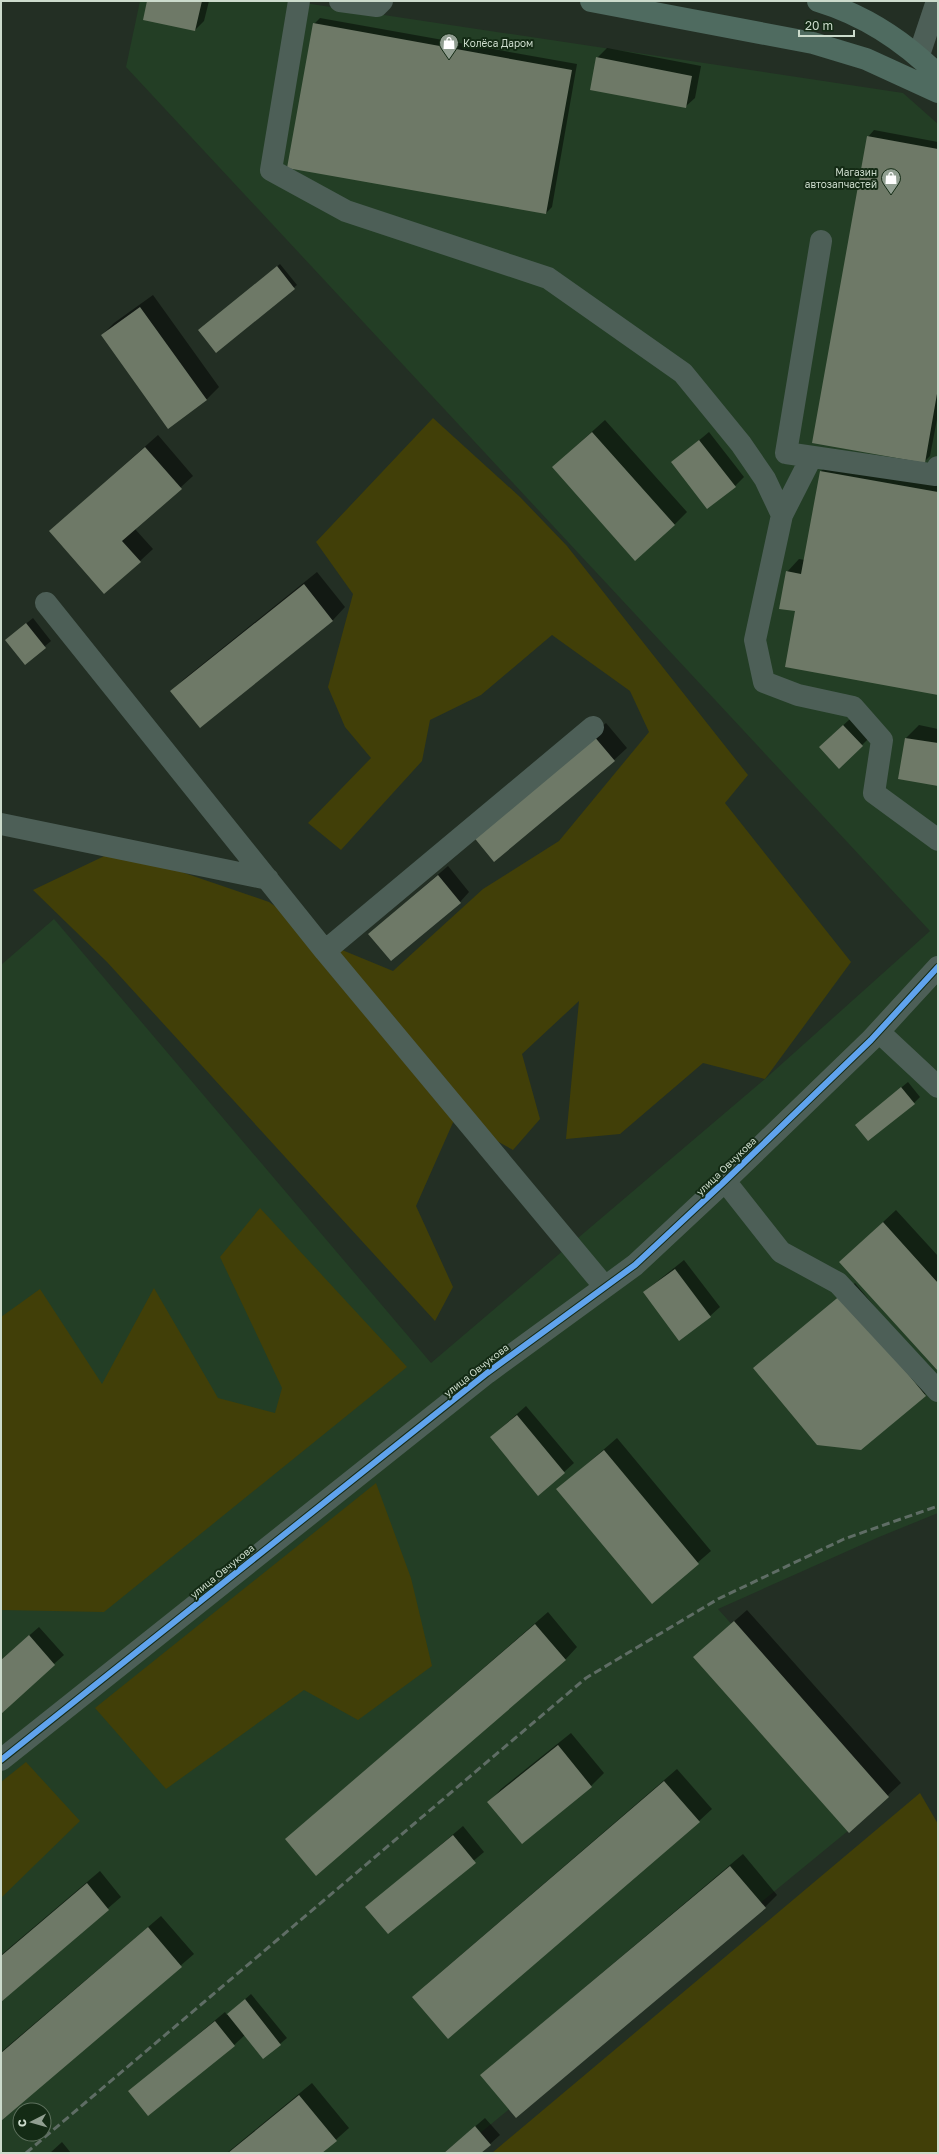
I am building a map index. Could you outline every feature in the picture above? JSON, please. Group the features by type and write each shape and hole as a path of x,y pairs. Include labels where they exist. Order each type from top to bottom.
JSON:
{"highway":[{"path":"591,1 643,6 813,43 866,59 938,92"},
{"path":"818,1 837,7 867,20 919,56 938,75"}],"street":[{"path":"299,1 271,170 346,211 548,278 683,373 741,444 765,478 782,515"},
{"path":"340,1 377,6 382,1"},
{"path":"919,56 937,1"},
{"path":"821,241 786,453 811,458 936,475 938,467"},
{"path":"811,458 782,515 755,640 764,682 798,695 853,708 882,740 874,793 938,840"},
{"path":"46,603 325,951 605,1286"},
{"path":"325,951 593,726"},
{"path":"1,824 268,879"},
{"name":"улица Овчукова","path":"1,1760 487,1372 635,1265 725,1181 879,1032 938,967"},
{"path":"879,1032 938,1087"},
{"path":"725,1181 781,1252 838,1283 938,1391"}],"shaded area":[{"path":"140,1 291,1 903,93 938,124 938,1513 879,1537 718,1609 888,1798 456,2153 1,2153 1,965 54,919 431,1363 765,1079 930,931 126,67"},
{"path":"433,418 520,497 567,546 748,775 725,803 851,962 765,1079 703,1063 620,1134 566,1139 579,1001 522,1054 540,1119 513,1150 455,1118 416,1206 453,1287 435,1321 107,962 33,890 117,850 269,902 330,945 393,971 483,889 559,841 649,732 630,691 552,635 481,695 430,720 422,761 341,850 308,823 371,758 345,727 328,687 353,594 316,542"},
{"path":"260,1208 407,1367 104,1612 1,1610 1,1317 40,1289 102,1384 154,1288 218,1398 275,1413 282,1388 220,1257"},
{"path":"376,1483 411,1578 432,1666 358,1720 304,1690 166,1789 95,1708"},
{"path":"26,1762 80,1821 1,1898 1,1782"},
{"path":"920,1793 938,1824 938,2153 492,2153"}],"building":[{"path":"147,1 202,1 195,31 143,20"},
{"path":"313,23 572,70 546,214 287,168"},
{"path":"596,57 692,76 686,108 590,90"},
{"path":"867,136 938,149 938,388 925,463 812,443"},
{"path":"277,266 295,289 216,353 198,330"},
{"path":"140,307 207,400 168,429 101,335"},
{"path":"592,432 675,525 635,561 552,467"},
{"path":"699,440 736,487 707,509 671,462"},
{"path":"145,447 182,489 122,541 141,562 104,594 49,531"},
{"path":"820,471 938,492 938,695 785,667 795,611 779,609 786,571 801,574"},
{"path":"304,584 333,621 200,728 170,691"},
{"path":"26,623 46,648 25,665 5,640"},
{"path":"843,725 863,746 839,769 819,747"},
{"path":"593,735 615,761 494,862 472,835"},
{"path":"905,738 938,743 938,786 898,779"},
{"path":"438,875 461,903 391,961 368,934"},
{"path":"901,1087 915,1104 868,1141 855,1125"},
{"path":"883,1222 938,1283 938,1371 839,1262"},
{"path":"675,1269 711,1317 679,1341 643,1292"},
{"path":"842,1294 926,1396 861,1450 817,1445 753,1368"},
{"path":"517,1415 565,1473 538,1496 490,1437"},
{"path":"604,1450 699,1564 652,1604 556,1489"},
{"path":"734,1621 889,1797 849,1833 693,1657"},
{"path":"535,1624 566,1660 316,1876 285,1839"},
{"path":"29,1635 55,1665 1,1714 1,1660"},
{"path":"558,1745 592,1787 522,1844 487,1802"},
{"path":"664,1781 700,1822 448,2039 412,1997"},
{"path":"453,1835 476,1863 388,1934 365,1907"},
{"path":"730,1866 766,1908 516,2118 480,2075"},
{"path":"87,1883 109,1910 1,2002 1,1956"},
{"path":"148,1927 182,1967 23,2102 12,2102 12,2112 1,2121 1,2053"},
{"path":"245,1999 281,2045 263,2059 227,2014"},
{"path":"215,2021 235,2046 148,2116 128,2091"},
{"path":"299,2095 337,2141 322,2153 228,2153"},
{"path":"475,2126 491,2145 481,2153 444,2153"}],"railway":[{"path":"26,2153 586,1678 718,1599 844,1539 938,1506"}],"cycle path":[{"path":"1,1760 487,1373 635,1265 725,1181 871,1040 938,967"}],"place":[{"name":"Колёса Даром","path":"449,60"},
{"name":"Магазин автозапчастей","path":"891,195"}]}
